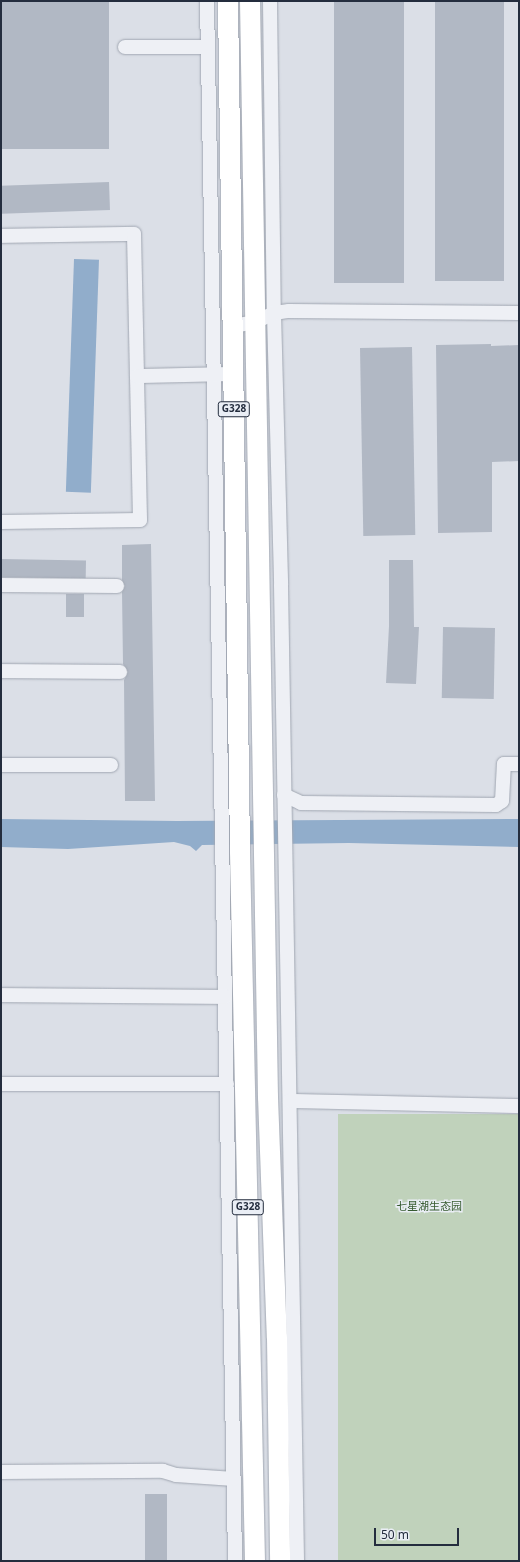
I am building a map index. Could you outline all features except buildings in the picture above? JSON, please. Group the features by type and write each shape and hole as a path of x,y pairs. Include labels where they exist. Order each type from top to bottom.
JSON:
{"highway":[{"name":"G328","path":"228,1 233,326 224,374 240,818 231,855 255,1561"},
{"name":"G328","path":"250,1 268,1097 277,1338 280,1561"}],"street":[{"path":"207,1 224,374 221,813 231,855 225,997 235,1561"},
{"path":"270,1 274,313 286,857 297,1561"},
{"path":"125,47 208,47"},
{"path":"1,236 134,234 140,520 1,522"},
{"path":"233,326 255,322 274,313 290,311 519,313"},
{"path":"137,376 224,374"},
{"path":"1,585 117,586"},
{"path":"1,672 120,672"},
{"path":"1,765 111,764"},
{"path":"284,796 301,803 496,805 502,801 504,764 519,764"},
{"path":"1,995 225,997"},
{"path":"1,1084 226,1084"},
{"path":"290,1101 519,1106"},
{"path":"1,1472 163,1471 176,1475 234,1479"}],"green space":[{"name":"七星湖生态园","path":"338,1114 519,1114 519,1561 338,1561"}],"water":[{"path":"74,259 99,260 91,493 66,492"},
{"path":"1,819 177,821 519,819 519,847 349,843 202,845 196,851 190,846 174,842 68,849 1,847"}]}
